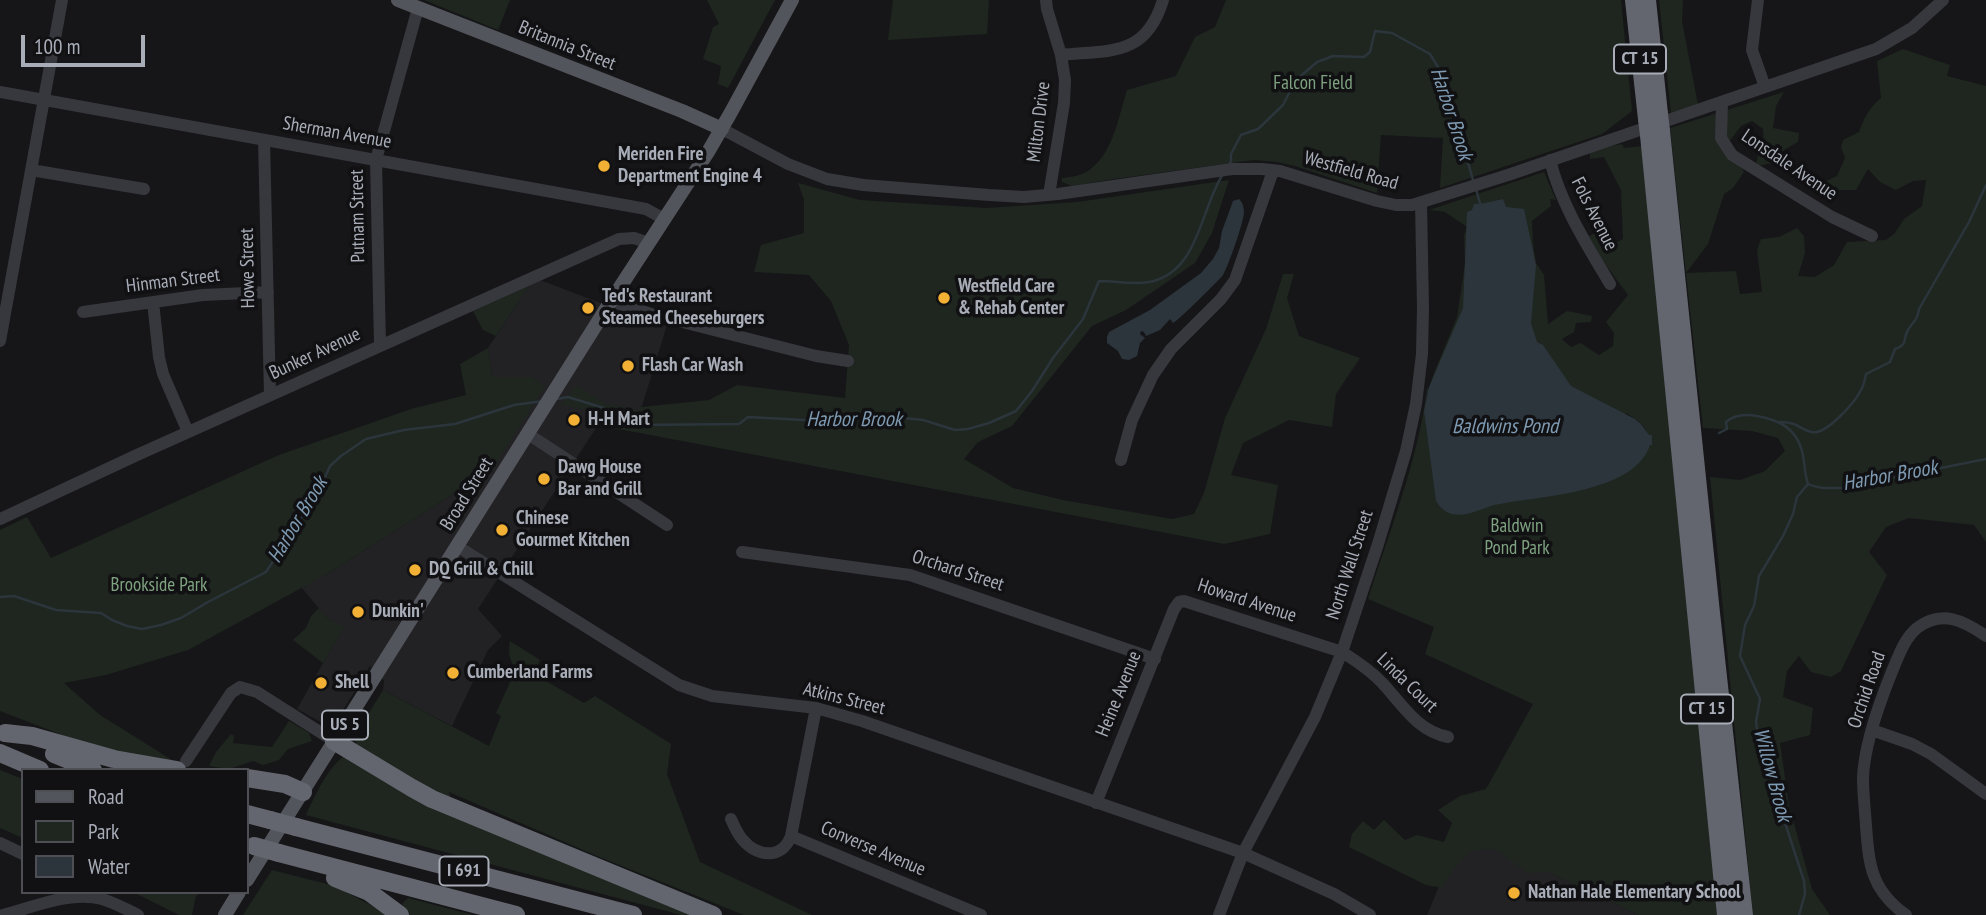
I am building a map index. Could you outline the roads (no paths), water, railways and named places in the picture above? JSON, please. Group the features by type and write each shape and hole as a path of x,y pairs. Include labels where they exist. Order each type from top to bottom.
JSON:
{"highway":[{"name":"CT 15","path":"1634,0 1654,125"},
{"name":"CT 15","path":"1647,0 1654,125 1692,498 1727,915"},
{"name":"CT 15","path":"1692,498 1744,915"},
{"path":"2,732 32,736 114,759 182,766"},
{"path":"2,732 88,768"},
{"path":"334,741 432,799 713,915"},
{"path":"0,753 35,768"},
{"path":"248,778 285,784 303,792"},
{"name":"I 691","path":"248,814 633,915"},
{"name":"I 691","path":"250,845 516,915"},
{"path":"286,854 313,869 369,892 400,915"}],"main road":[{"name":"Britannia Street","path":"398,0 682,111 722,130"},
{"name":"US 5","path":"722,130 792,0"},
{"name":"Broad Street","path":"248,878 611,301 722,130"},
{"path":"225,915 238,894"}],"street":[{"path":"0,341 62,0"},
{"name":"Milton Drive","path":"1046,0 1065,80 1064,103 1049,195"},
{"path":"1061,55 1120,49 1136,43 1149,29 1163,0"},
{"path":"1758,0 1752,50 1765,87"},
{"name":"Westfield Road","path":"722,130 801,170 834,181 863,185 1007,197 1049,195 1237,169 1273,171 1307,178 1388,204 1408,205 1474,186 1849,59 1888,43 1912,28 1943,0"},
{"name":"Putnam Street","path":"380,345 376,160 418,8"},
{"name":"Sherman Avenue","path":"0,92 646,209 664,219"},
{"name":"Lonsdale Avenue","path":"1722,102 1721,138 1732,155 1832,217 1872,236"},
{"name":"Howe Street","path":"264,140 270,395"},
{"name":"Fols Avenue","path":"1550,160 1564,203 1610,284"},
{"path":"31,170 144,189"},
{"path":"1121,460 1132,421 1153,375 1171,349 1213,308 1235,280 1273,171"},
{"name":"North Wall Street","path":"1219,915 1242,853 1314,717 1342,652 1406,451 1416,404 1423,331 1421,202"},
{"name":"Bunker Avenue","path":"0,519 619,239 634,238 649,243"},
{"name":"Hinman Street","path":"83,312 203,295 268,292"},
{"path":"611,301 651,314 816,356 848,361"},
{"path":"153,302 163,374 188,432"},
{"path":"528,434 667,525"},
{"name":"Atkins Street","path":"457,546 679,685 712,696 816,708 862,721 1242,853 1334,894 1370,915"},
{"name":"Orchard Street","path":"742,552 910,575 1155,659"},
{"name":"Howard Avenue","path":"1179,602 1189,601 1342,652"},
{"name":"Heine Avenue","path":"1096,803 1130,714 1179,602"},
{"name":"Orchid Road","path":"1906,915 1891,905 1869,866 1863,775 1872,730 1905,641 1918,627 1935,620 1952,618 1966,622 1986,636"},
{"name":"Linda Court","path":"1342,652 1377,678 1417,722 1448,737"},
{"path":"182,766 231,693 242,687 257,692 334,741"},
{"name":"Converse Avenue","path":"816,708 791,836 981,915"},
{"path":"1872,730 1912,744 1931,754 1986,794"},
{"path":"731,819 741,839 757,850 779,853 791,836"},
{"path":"0,843 21,854"},
{"path":"3,915 43,898 87,897 110,902 138,915"}],"water":[{"path":"1239,199 1243,207 1243,218 1223,275 1173,323 1170,319 1160,330 1146,336 1141,331 1140,334 1145,338 1140,343 1137,356 1129,360 1122,359 1118,351 1107,343 1109,332 1150,310 1201,273 1219,248 1233,201"},
{"name":"Baldwins Pond","path":"1503,199 1506,207 1524,209 1536,265 1531,323 1537,342 1543,345 1571,386 1635,419 1652,435 1652,445 1640,461 1625,474 1605,483 1558,495 1494,505 1458,515 1442,509 1436,501 1424,411 1429,387 1463,308 1467,212 1472,210 1474,204"}],"waterway":[{"name":"Harbor Brook","path":"1229,165 1231,154 1241,135 1258,129 1283,105 1295,81 1317,62 1333,56 1364,57 1370,52 1375,31 1392,33 1430,54 1438,67 1450,100 1473,180"},
{"name":"Harbor Brook","path":"557,399 568,397 607,409 634,425 739,424 748,417 823,421 904,418 923,420 955,430 989,423 1016,411 1032,391 1083,319 1099,281 1149,282 1166,276 1178,266 1196,238 1223,174"},
{"path":"1780,422 1794,424 1811,432 1824,429 1853,402 1862,388 1866,374 1890,362 1895,349 1904,343 1906,333 1969,222 1986,185"},
{"name":"Harbor Brook","path":"1476,189 1481,207"},
{"name":"Harbor Brook","path":"0,597 14,596 56,610 101,613 127,626 142,629 181,618 266,572 319,491 330,466 366,439 404,430 455,424 514,405 543,401"},
{"name":"Harbor Brook","path":"1719,433 1727,429 1726,422 1741,415 1757,416 1786,426 1799,443 1808,484 1824,488 1841,488 1986,459"},
{"name":"Willow Brook","path":"1799,915 1805,894 1804,881 1759,743 1756,722 1760,699 1740,656 1745,625 1754,606 1759,576 1783,536 1797,497 1808,484"}],"place":[{"name":"Meriden Fire Department Engine 4","path":"604,166"},
{"name":"Westfield Care & Rehab Center","path":"944,298"},
{"name":"Ted's Restaurant Steamed Cheeseburgers","path":"588,308"},
{"name":"Flash Car Wash","path":"628,366"},
{"name":"H-H Mart","path":"574,420"},
{"name":"Dawg House Bar and Grill","path":"544,479"},
{"name":"Chinese Gourmet Kitchen","path":"502,530"},
{"name":"DQ Grill & Chill","path":"415,570"},
{"name":"Dunkin'","path":"358,612"},
{"name":"Cumberland Farms","path":"453,673"},
{"name":"Shell","path":"321,683"},
{"name":"Nathan Hale Elementary School","path":"1514,893"}],"park label":[{"name":"Falcon Field","path":"1313,84"},
{"name":"Baldwin Pond Park","path":"1517,538"},
{"name":"Brookside Park","path":"159,586"}]}
